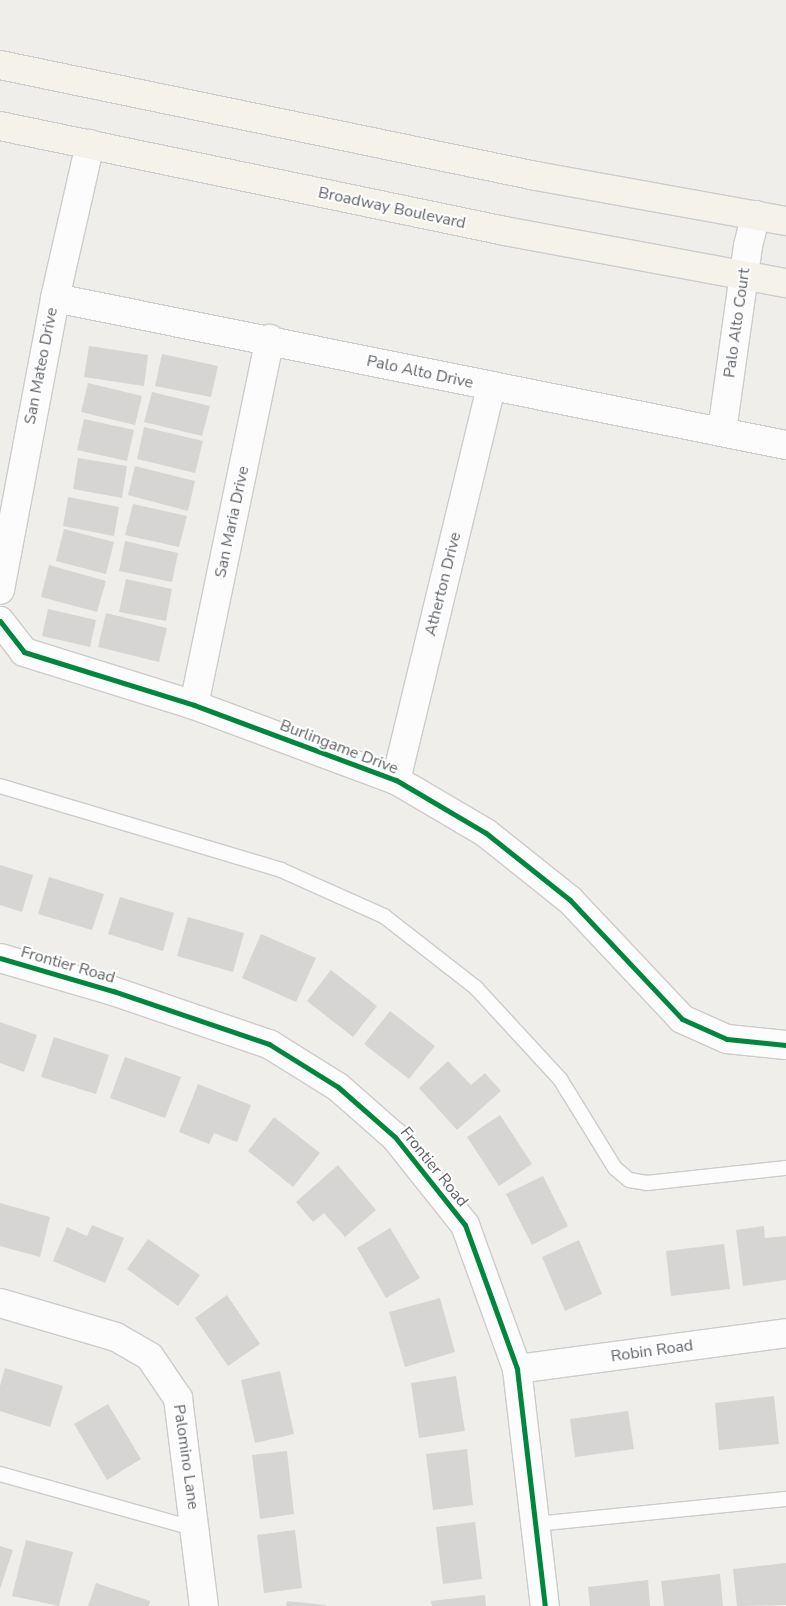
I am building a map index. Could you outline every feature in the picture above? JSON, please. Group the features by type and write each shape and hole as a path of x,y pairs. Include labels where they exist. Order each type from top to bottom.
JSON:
{"main road":[{"path":"0,65 536,176 786,221"},
{"name":"Broadway Boulevard","path":"0,126 505,231 786,283"}],"street":[{"name":"San Mateo Drive","path":"0,590 55,298 90,144"},
{"name":"Palo Alto Court","path":"722,431 744,276 756,215"},
{"name":"Palo Alto Drive","path":"55,298 270,339 491,387 786,445"},
{"name":"San Maria Drive","path":"194,705 270,339"},
{"name":"Atherton Drive","path":"396,780 491,387"},
{"name":"Burlingame Drive","path":"0,621 24,652 194,705 396,780 486,833 570,900 682,1019 727,1039 786,1045"},
{"name":"Frontier Road","path":"0,958 113,991 269,1044 338,1087 395,1137 465,1225 517,1369 545,1606"},
{"name":"Palomino Lane","path":"0,1303 116,1337 150,1357 178,1398 196,1528 204,1606"},
{"name":"Robin Road","path":"517,1369 786,1333"}],"lane":[{"path":"0,786 281,870 384,916 482,995 560,1079 614,1168 629,1180 647,1183 786,1168"},
{"path":"0,1474 196,1528"},
{"path":"535,1524 786,1499"}],"building":[{"path":"89,346 148,355 144,386 84,377"},
{"path":"162,354 218,366 211,397 155,386"},
{"path":"88,383 142,396 135,425 81,412"},
{"path":"152,392 210,406 202,436 144,422"},
{"path":"84,419 134,430 127,461 77,450"},
{"path":"144,427 203,441 195,473 137,459"},
{"path":"78,458 127,466 122,498 73,489"},
{"path":"135,466 195,481 188,511 128,495"},
{"path":"68,497 119,507 114,536 63,526"},
{"path":"133,504 187,516 179,547 125,535"},
{"path":"64,529 114,542 106,574 56,561"},
{"path":"125,541 178,553 172,582 119,571"},
{"path":"49,565 106,581 97,612 41,597"},
{"path":"126,579 172,589 166,621 119,612"},
{"path":"48,609 96,620 90,647 42,636"},
{"path":"106,613 167,628 159,662 98,647"},
{"path":"0,865 33,875 22,912 0,905"},
{"path":"49,877 104,894 92,930 38,914"},
{"path":"120,897 174,913 163,951 108,934"},
{"path":"188,917 244,933 233,972 177,956"},
{"path":"261,934 316,958 296,1002 242,978"},
{"path":"331,970 377,1006 353,1037 307,1001"},
{"path":"390,1011 435,1046 409,1079 364,1044"},
{"path":"0,1022 37,1035 24,1072 0,1063"},
{"path":"54,1037 109,1055 96,1094 41,1077"},
{"path":"125,1057 181,1077 165,1118 110,1098"},
{"path":"448,1061 471,1085 485,1073 501,1091 457,1130 419,1088"},
{"path":"198,1084 251,1105 237,1142 214,1133 209,1144 179,1132"},
{"path":"500,1115 532,1164 499,1186 467,1137"},
{"path":"274,1117 320,1153 293,1187 248,1151"},
{"path":"338,1165 376,1210 345,1237 324,1213 313,1222 296,1202"},
{"path":"543,1176 568,1226 532,1245 506,1194"},
{"path":"0,1203 50,1217 40,1257 0,1246"},
{"path":"92,1225 124,1238 105,1283 53,1261 67,1227 87,1236"},
{"path":"764,1226 765,1238 786,1236 786,1280 743,1286 736,1230"},
{"path":"390,1228 420,1278 386,1298 357,1248"},
{"path":"148,1239 200,1275 178,1306 127,1269"},
{"path":"579,1240 602,1294 565,1311 542,1257"},
{"path":"724,1244 730,1289 671,1296 666,1251"},
{"path":"227,1295 260,1344 228,1366 195,1318"},
{"path":"440,1298 455,1352 405,1367 389,1312"},
{"path":"5,1368 63,1386 50,1427 0,1411 0,1386"},
{"path":"280,1371 294,1434 255,1443 241,1380"},
{"path":"456,1376 465,1431 419,1438 411,1383"},
{"path":"774,1396 779,1444 719,1450 715,1403"},
{"path":"108,1404 141,1459 107,1480 74,1424"},
{"path":"628,1411 634,1449 575,1457 570,1419"},
{"path":"467,1449 473,1505 433,1510 426,1454"},
{"path":"287,1451 294,1514 260,1519 252,1455"},
{"path":"475,1522 482,1579 443,1584 436,1527"},
{"path":"295,1530 302,1588 264,1593 257,1535"},
{"path":"26,1540 73,1552 59,1606 12,1596"},
{"path":"0,1546 13,1550 0,1589"},
{"path":"786,1563 786,1605 737,1606 733,1569"},
{"path":"720,1574 723,1606 664,1606 661,1581"},
{"path":"648,1580 650,1606 590,1606 588,1587"},
{"path":"96,1583 150,1601 149,1606 88,1606"},
{"path":"485,1595 486,1606 432,1606 431,1601"},
{"path":"287,1601 326,1605 326,1606 286,1606"}],"cycle path":[{"path":"0,621 24,652 194,705 396,780 486,833 570,900 682,1019 727,1039 786,1045"},
{"path":"0,958 113,991 269,1044 338,1087 395,1137 465,1225 517,1369 545,1606"}]}
